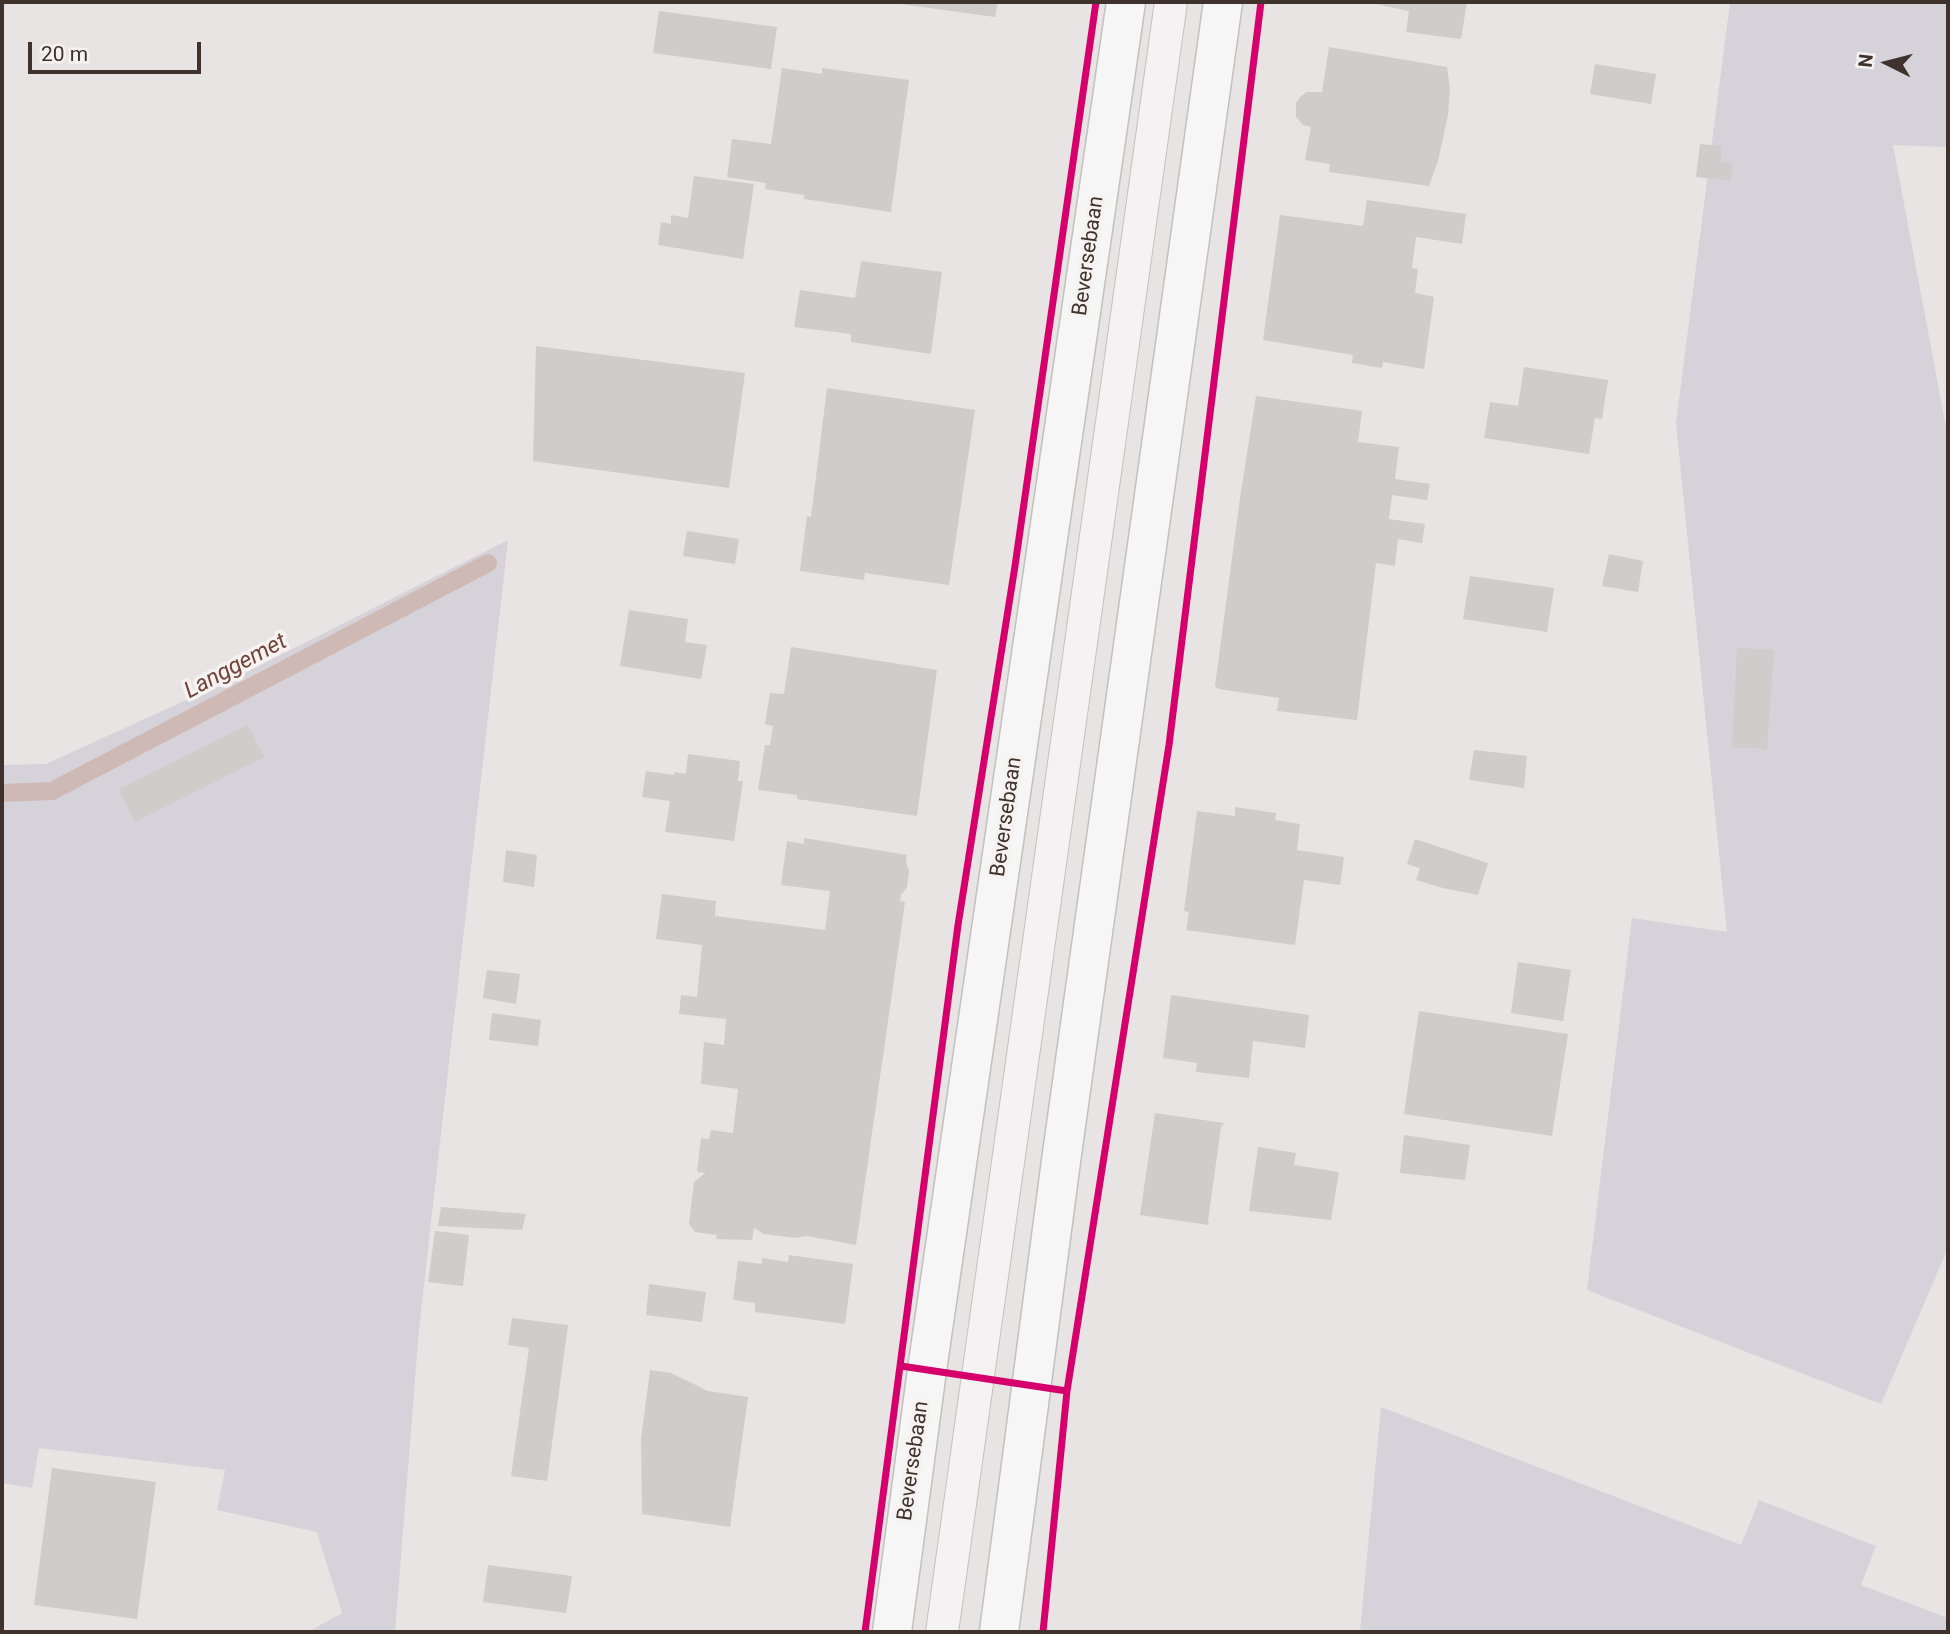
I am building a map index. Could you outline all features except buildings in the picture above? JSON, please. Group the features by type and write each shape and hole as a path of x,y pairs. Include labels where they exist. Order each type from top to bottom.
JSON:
{"main road":[{"name":"Beversebaan","path":"892,1632 929,1356 1126,2"},
{"path":"999,1632 1061,1161 1223,2"}],"lane":[{"path":"942,1632 1171,2"}],"shaded area":[{"path":"1730,2 1948,2 1948,147 1893,145 1948,438 1948,1248 1881,1404 1587,1290 1632,918 1727,932 1676,423"},
{"path":"508,540 419,1329 395,1632 308,1632 342,1613 317,1532 217,1510 225,1470 39,1448 32,1488 2,1483 2,765 46,764 241,675"},
{"path":"1381,1407 1741,1545 1759,1500 1876,1546 1861,1585 1948,1618 1948,1632 1360,1632"}],"waterway":[{"name":"Langgemet","path":"2,793 52,791 488,563"}],"cycle path":[{"path":"865,1632 958,925 1015,566 1096,2"},
{"path":"1043,1632 1067,1391 1169,745 1261,2"},
{"path":"901,1366 1067,1391"}]}
